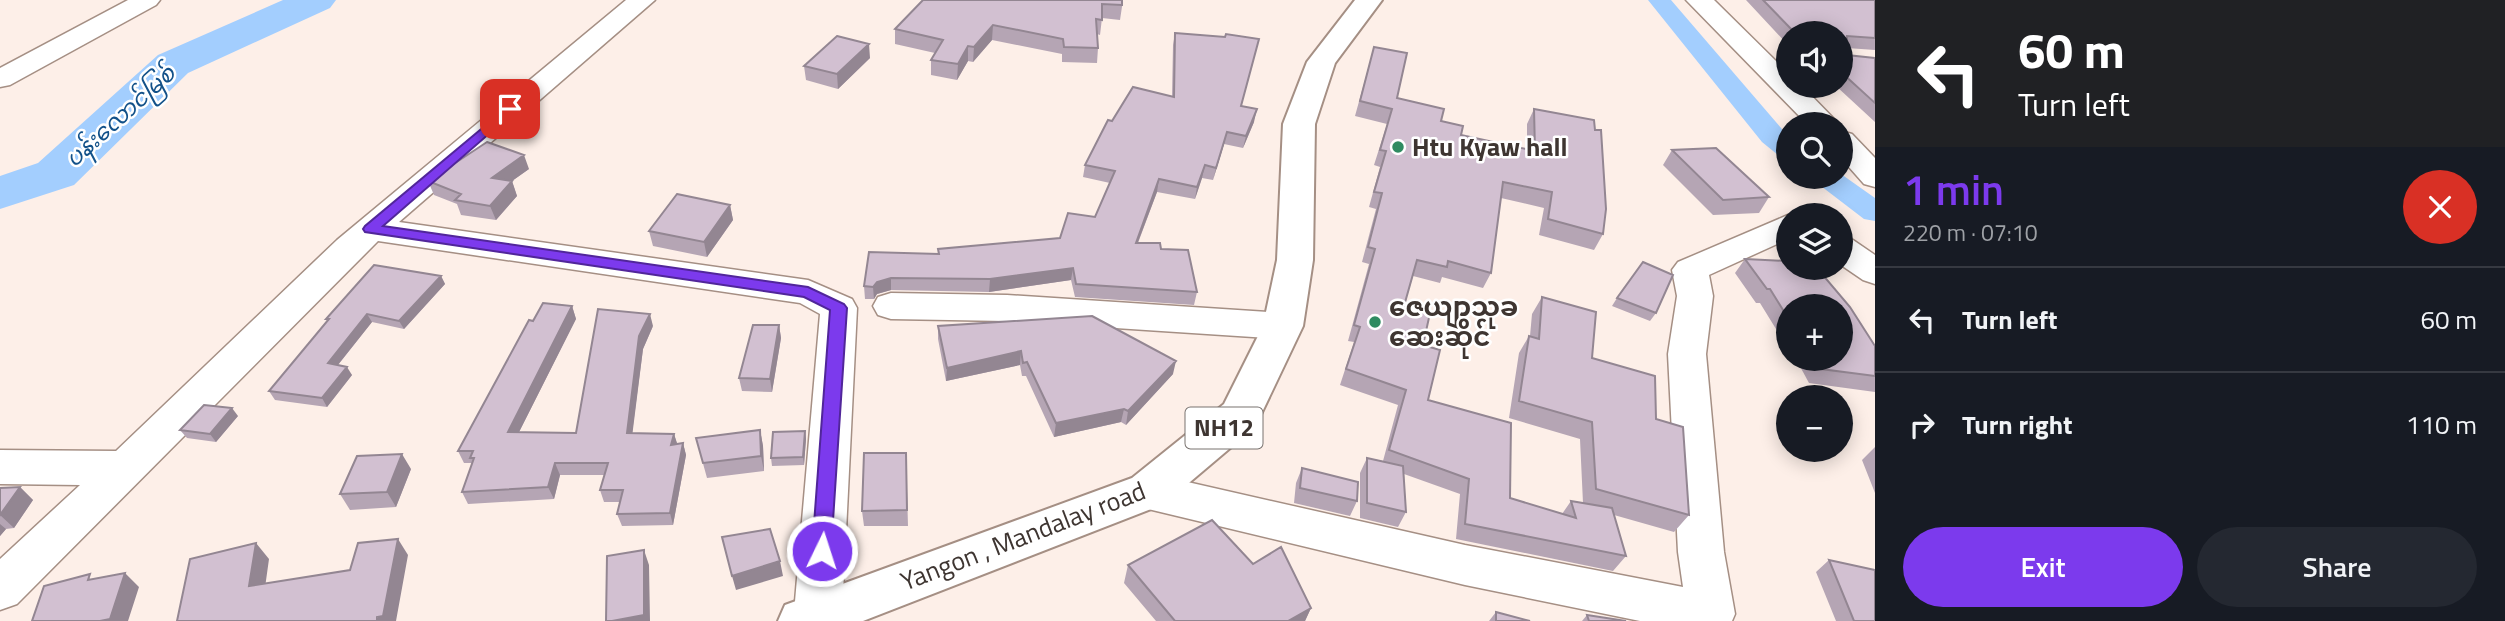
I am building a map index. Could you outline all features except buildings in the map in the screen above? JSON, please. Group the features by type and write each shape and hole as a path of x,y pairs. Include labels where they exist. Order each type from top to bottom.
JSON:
{"highway":[{"name":"Yangon , Mandalay road","path":"811,617 1148,491 1240,415 1283,327 1295,260 1299,124 1321,62 1369,0"}],"street":[{"path":"0,79 147,0"},
{"path":"0,589 370,229 642,0"},
{"path":"1699,0 1812,112"},
{"path":"1749,50 1776,52"},
{"path":"1856,148 1875,177"},
{"path":"370,229 808,292 839,308 811,617"},
{"path":"1148,491 1465,565 1712,618 1701,552 1687,354 1695,296 1690,271 1776,232"},
{"path":"1853,256 1875,272"},
{"path":"891,306 1007,308 1283,327"},
{"path":"0,467 127,468"}],"waterway":[{"name":"ပန်းလောင်မြစ်","path":"0,193 56,174 173,64 316,0"},
{"path":"1659,0 1776,139"},
{"path":"1843,189 1875,212"}],"place":[{"name":"Htu Kyaw hall","path":"1398,147"},
{"name":"ဇေယျာသုခ ဆေးဆိုင်","path":"1375,322"}],"route":[{"path":"510,109 370,229 808,292 839,308 822,551"}]}
